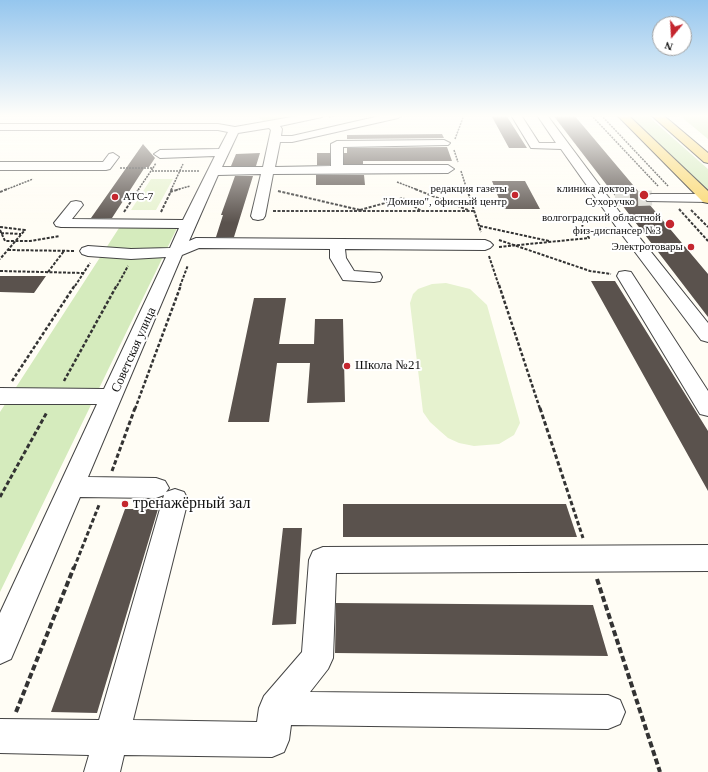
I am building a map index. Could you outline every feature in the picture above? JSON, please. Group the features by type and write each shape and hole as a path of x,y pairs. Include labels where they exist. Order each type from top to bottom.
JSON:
{"main road":[{"path":"658,151 707,199"},
{"path":"699,151 708,159"}],"street":[{"path":"258,213 271,171 269,151"},
{"path":"337,151 337,169"},
{"path":"569,151 609,199 622,225 708,336"},
{"path":"160,154 222,152"},
{"name":"Советская улица","path":"0,648 222,152"},
{"path":"0,166 106,166 113,162"},
{"path":"213,171 448,168"},
{"path":"652,198 707,199"},
{"path":"76,205 62,223 189,224"},
{"path":"93,251 131,254 177,252 196,243 489,244"},
{"path":"337,244 338,258 349,276 374,277"},
{"path":"625,276 708,408"},
{"path":"1,396 112,397"},
{"path":"72,487 106,488 166,494 102,772"},
{"path":"3,736 272,740 276,708 317,658 323,560 708,558"},
{"path":"276,708 608,712"}],"path":[{"path":"452,151 472,211 489,244 660,772"},
{"path":"627,151 675,198 708,227"},
{"path":"635,151 675,198 708,241"},
{"path":"116,224 152,169 160,154"},
{"path":"155,224 188,154"},
{"path":"113,162 152,169 213,171"},
{"path":"648,165 654,163"},
{"path":"365,169 472,211"},
{"path":"271,171 272,189 361,210"},
{"path":"0,192 38,176"},
{"path":"357,211 403,198 421,211"},
{"path":"258,213 472,211"},
{"path":"489,244 513,246 589,238 582,225"},
{"path":"586,232 622,225"},
{"path":"479,226 553,241"},
{"path":"0,259 25,230 0,228 0,233 5,241"},
{"path":"0,233 22,234"},
{"path":"3,736 106,488 196,243"},
{"path":"489,244 513,246 590,271 625,276"},
{"path":"1,396 84,273 93,251 8,250"},
{"path":"48,272 64,251"},
{"path":"0,497 130,263 131,254"},
{"path":"0,272 84,273"}],"green space":[{"path":"665,151 688,151 708,169 708,192"},
{"path":"151,179 173,179 156,210 131,210"},
{"path":"119,228 177,228 0,592 0,412"},
{"path":"446,283 470,289 487,305 520,423 514,435 499,444 474,446 459,443 448,438 430,422 423,412 410,303 413,294 418,289 432,284"}],"building":[{"path":"138,151 149,151 155,158 149,167 145,167 112,218 91,218"},
{"path":"347,151 448,151 452,161 363,161 363,164 344,164 344,153 347,153"},
{"path":"581,151 604,151 708,274 708,317"},
{"path":"260,153 256,166 231,166 236,154"},
{"path":"317,153 330,153 330,165 317,165"},
{"path":"316,175 364,175 365,185 316,185"},
{"path":"235,176 253,176 234,237 216,237 223,215 221,215"},
{"name":"редакция газеты \"Домино\", офисный центр","path":"492,181 525,181 540,209 503,209"},
{"path":"0,276 46,276 34,293 0,292"},
{"path":"591,281 615,281 708,431 708,491"},
{"path":"254,298 286,298 279,344 314,344 315,319 343,319 345,402 307,403 310,363 277,363 269,422 228,422"},
{"path":"343,504 566,504 577,537 343,537"},
{"path":"125,509 158,509 97,713 51,712"},
{"path":"283,528 302,528 296,624 272,625"},
{"path":"336,603 593,605 608,656 335,653"}],"tunnel":[{"path":"615,199 652,198"}],"place":[{"name":"редакция газеты \"Домино\", офисный центр","path":"515,195"},
{"name":"клиника доктора Сухоручко","path":"644,195"},
{"name":"АТС-7","path":"115,197"},
{"name":"волгоградский областной физ-диспансер №3","path":"670,224"},
{"name":"Электротовары","path":"691,247"},
{"name":"Школа №21","path":"347,366"},
{"name":"тренажёрный зал","path":"125,504"}]}
